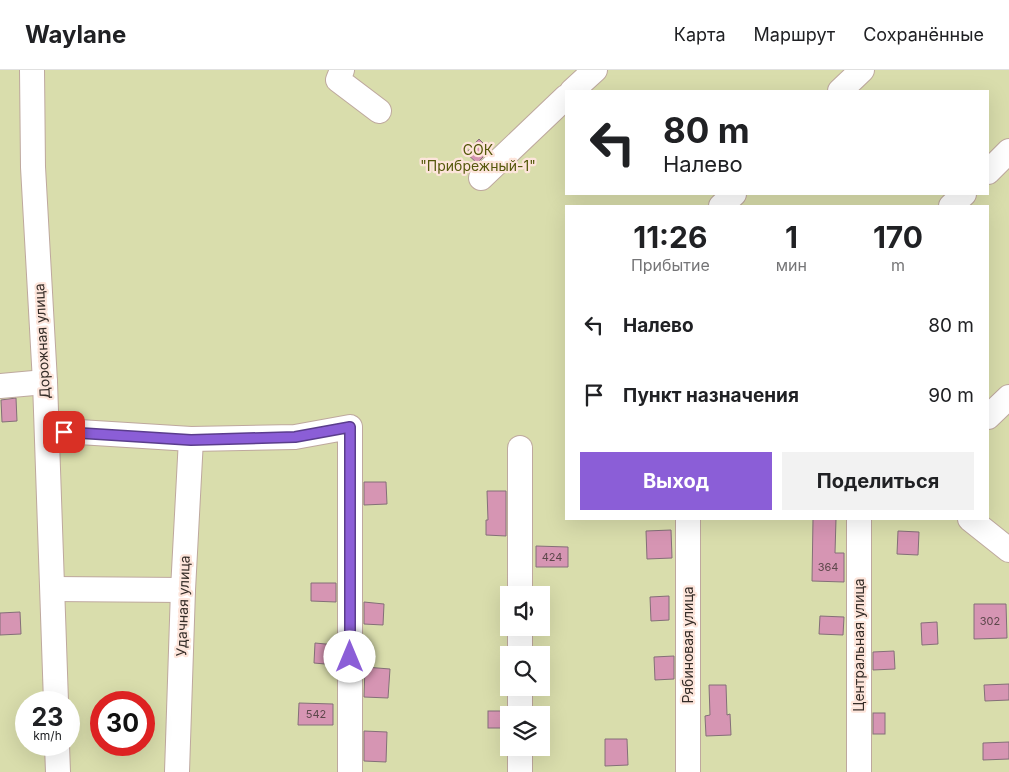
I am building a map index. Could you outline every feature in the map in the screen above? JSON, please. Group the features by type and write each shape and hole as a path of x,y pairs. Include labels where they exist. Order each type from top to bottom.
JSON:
{"street":[{"name":"Дорожная улица","path":"32,70 33,167 45,382 56,691"},
{"path":"342,70 338,80 379,111"},
{"path":"573,90 595,70"},
{"path":"841,90 862,70"},
{"path":"482,178 565,98"},
{"path":"989,171 1009,151"},
{"path":"722,205 733,195"},
{"path":"952,205 963,195"},
{"path":"0,386 45,382"},
{"path":"989,416 1009,396"},
{"path":"47,430 191,440 295,437 350,427 350,772"},
{"name":"Удачная улица","path":"178,772 183,590 191,440"},
{"path":"520,448 520,586"},
{"name":"Рябиновая улица","path":"688,520 688,772"},
{"name":"Центральная улица","path":"859,520 859,772"},
{"path":"971,520 1009,550"},
{"path":"53,589 183,590"},
{"path":"57,756 58,772"},
{"path":"520,756 520,772"}],"green space":[{"name":"СОК \"Прибрежный-1\"","path":"0,70 1009,70 1009,772 0,772"}],"building":[{"path":"479,139 490,150 477,163 466,153"},
{"path":"16,398 17,421 2,422 1,400"},
{"path":"364,482 386,482 387,504 364,505"},
{"path":"487,491 506,491 506,536 486,535 486,520 488,520"},
{"path":"813,520 836,520 835,553 844,553 844,582 812,581"},
{"path":"671,530 672,558 647,559 646,531"},
{"path":"898,531 919,532 918,555 897,554"},
{"path":"536,546 568,547 568,567 536,567"},
{"path":"311,583 336,583 336,602 311,601"},
{"path":"669,596 669,620 651,621 650,597"},
{"path":"364,602 384,604 383,625 364,624"},
{"path":"974,604 1006,604 1007,638 974,639"},
{"path":"20,612 21,634 0,635 0,613"},
{"path":"820,616 844,617 843,635 819,634"},
{"path":"937,622 938,644 922,645 921,623"},
{"path":"315,643 336,645 336,665 314,663"},
{"path":"894,651 895,669 873,670 873,652"},
{"path":"674,656 674,679 655,680 654,657"},
{"path":"365,667 390,669 388,698 364,697"},
{"path":"1009,684 1009,700 985,701 984,685"},
{"path":"709,685 726,685 727,715 730,714 731,735 706,736 705,716 710,715"},
{"path":"299,703 333,704 333,725 298,725"},
{"path":"488,711 500,711 500,728 488,728"},
{"path":"873,713 885,713 885,734 873,734"},
{"path":"364,731 387,732 386,762 364,761"},
{"path":"605,739 627,739 628,765 605,766"},
{"path":"1009,742 1009,759 983,760 983,743"}],"route":[{"path":"64,432 191,440 295,437 350,427 350,657"}]}
